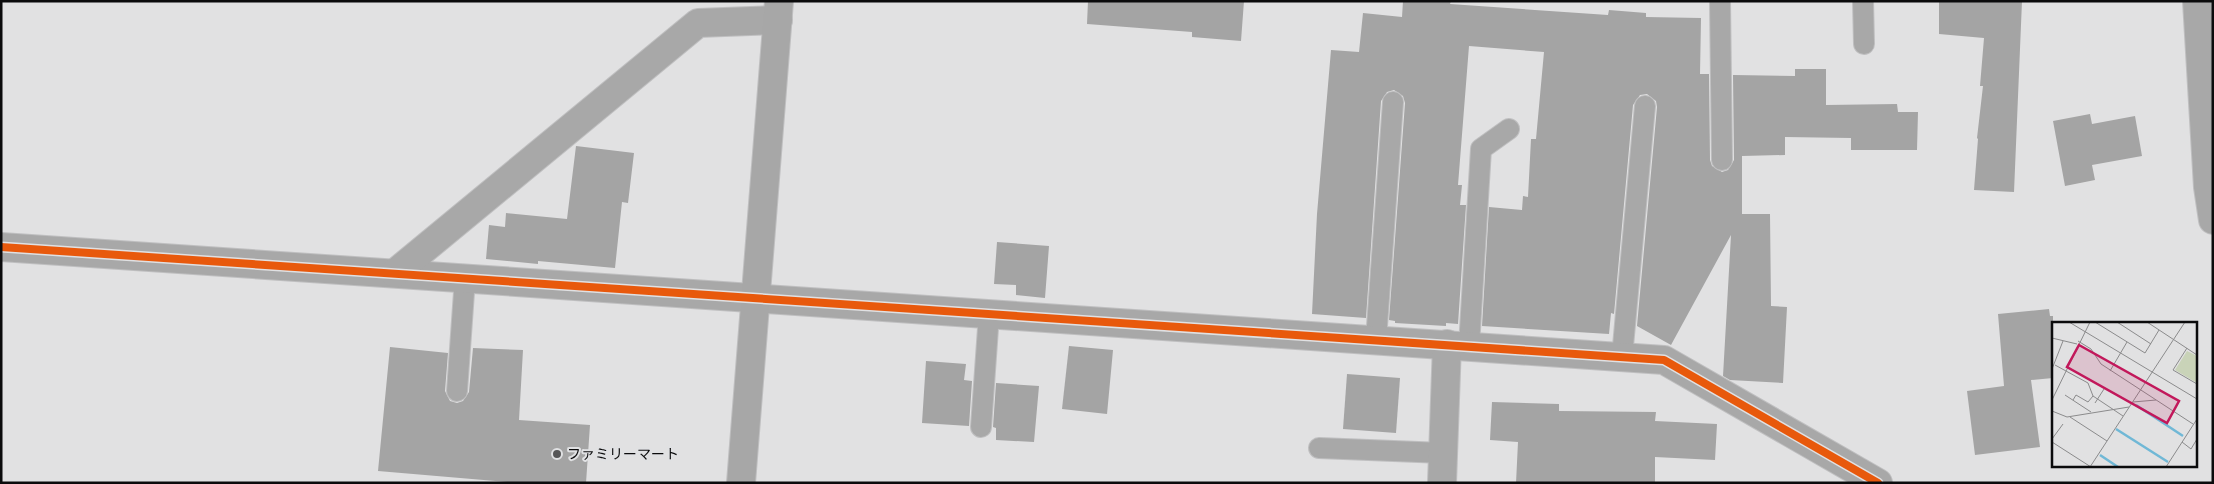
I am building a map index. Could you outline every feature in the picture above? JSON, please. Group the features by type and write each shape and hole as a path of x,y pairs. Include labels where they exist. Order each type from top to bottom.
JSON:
{"street":[{"path":"2197,1 2207,63 2208,187 2213,220"},
{"path":"395,273 698,24 779,10 754,298 741,483"},
{"path":"1,247 1664,360 1878,483"},
{"path":"1442,483 1443,454 1458,345"}],"lane":[{"path":"1720,1 1722,160"},
{"path":"1863,1 1864,44"},
{"path":"1376,340 1393,102"},
{"path":"1622,357 1645,106"},
{"path":"1458,345 1481,149 1509,129"},
{"path":"457,392 465,278"},
{"path":"981,427 990,314"},
{"path":"1319,448 1443,454"}],"building":[{"path":"1088,1 1244,1 1241,41 1192,37 1192,32 1087,24"},
{"path":"1403,1 1451,1 1450,4 1608,15 1609,10 1646,13 1646,17 1701,18 1700,74 1709,74 1710,160 1712,166 1722,172 1728,170 1734,160 1733,75 1795,76 1795,69 1826,69 1826,105 1897,104 1898,112 1918,112 1917,150 1851,150 1851,138 1785,137 1785,155 1742,156 1742,214 1770,214 1771,306 1787,307 1783,383 1730,380 1723,376 1731,235 1671,345 1637,326 1657,107 1656,101 1647,94 1640,95 1633,105 1614,314 1611,313 1609,334 1482,326 1489,207 1522,210 1523,196 1528,197 1531,139 1536,139 1544,52 1469,46 1458,185 1462,185 1460,205 1466,205 1458,324 1446,323 1446,326 1395,323 1395,321 1389,320 1405,103 1403,96 1394,90 1387,92 1381,101 1366,318 1312,314 1317,214 1331,50 1359,52 1363,13 1402,17"},
{"path":"1939,1 2022,1 2014,192 1974,190 1983,86 1980,86 1984,38 1939,34"},
{"path":"2090,114 2092,124 2135,116 2142,156 2092,165 2095,180 2065,186 2053,121"},
{"path":"576,146 634,153 628,203 622,202 615,268 538,261 538,264 486,259 489,225 505,227 506,213 567,219"},
{"path":"997,242 1049,246 1045,298 1016,295 1016,285 994,284"},
{"path":"2049,309 2050,316 2053,316 2052,378 2031,380 2040,447 1975,455 1967,391 2004,386 1998,314"},
{"path":"1069,346 1113,350 1107,414 1062,409"},
{"path":"390,347 448,353 445,391 450,401 457,403 463,401 469,392 473,348 523,350 519,420 590,425 586,483 520,483 378,471"},
{"path":"926,361 966,364 964,380 972,381 969,426 922,423"},
{"path":"1347,374 1400,378 1396,433 1343,429"},
{"path":"996,383 1039,386 1034,442 996,440 996,428 993,427"},
{"path":"1492,402 1559,404 1559,411 1656,412 1655,421 1717,424 1715,460 1655,457 1655,483 1516,483 1518,442 1490,440"}],"cycle path":[{"path":"1,247 1664,360 1878,483"}],"place":[{"name":"ファミリーマート","path":"557,454"}]}
